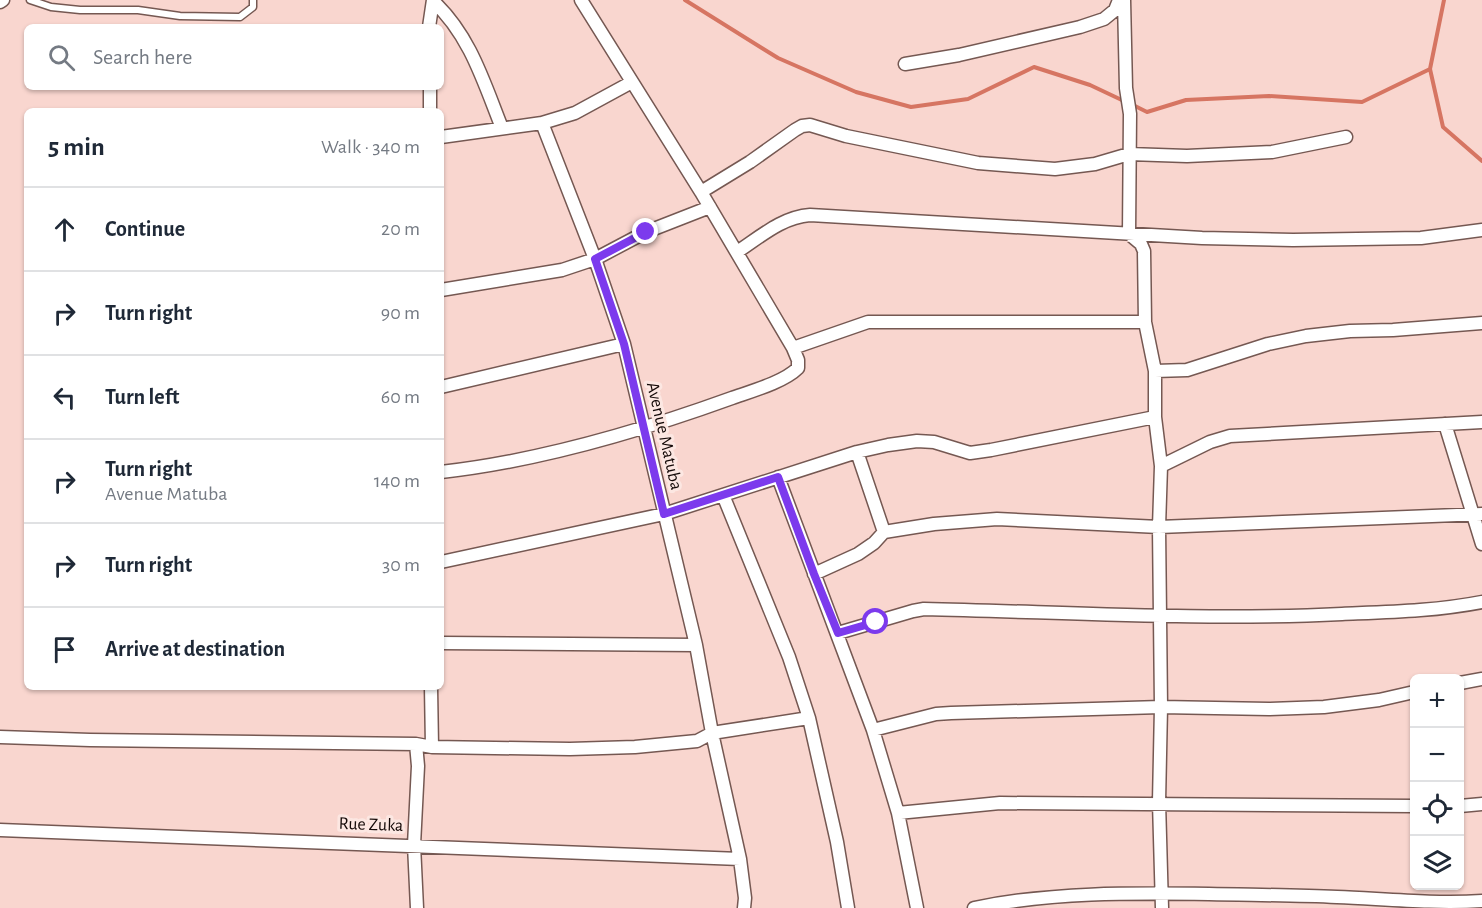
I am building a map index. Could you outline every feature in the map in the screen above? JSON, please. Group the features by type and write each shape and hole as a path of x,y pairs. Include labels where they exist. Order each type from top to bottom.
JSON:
{"street":[{"path":"429,24 433,0"},
{"path":"433,0 452,19 470,49 502,128"},
{"path":"444,472 517,460 644,428 734,398 791,375 798,368 798,360 793,348 737,252 580,0"},
{"path":"905,64 959,55 1104,20 1115,10 1119,0"},
{"path":"1124,0 1126,88 1130,114 1130,234 1142,244 1144,251 1145,322 1155,371 1155,417 1161,466 1159,802 1162,908"},
{"path":"444,137 542,123 575,112 632,82"},
{"path":"430,90 430,108"},
{"name":"Avenue Matuba","path":"542,123 595,259 624,344 696,645 712,733 740,859 745,898 744,908"},
{"path":"701,192 750,162 795,130 810,125 846,136 978,163 1055,169 1095,164 1129,154 1187,156 1272,152 1346,136"},
{"path":"444,290 562,270 595,259 646,232 710,207"},
{"path":"737,252 786,220 810,215 1202,238 1293,240 1421,238 1482,230"},
{"path":"793,348 868,322 1145,322"},
{"path":"1155,371 1187,370 1268,344 1306,336 1482,322"},
{"path":"444,386 624,344"},
{"path":"444,561 664,514 857,452 888,445 917,441 934,442 970,453 980,452 1155,417"},
{"path":"1161,466 1210,442 1230,436 1482,422"},
{"path":"1445,424 1477,514 1482,544"},
{"path":"857,452 884,532"},
{"path":"778,477 873,730 898,813 918,908"},
{"path":"723,495 785,646 809,718 837,842 848,908"},
{"path":"814,574 858,554 874,543 884,532 934,524 997,519 1159,527 1477,514"},
{"path":"838,633 924,609 1286,617 1412,611 1482,602"},
{"path":"444,643 696,645"},
{"path":"1464,682 1482,679"},
{"path":"431,690 432,747"},
{"path":"873,730 951,712 1161,707 1269,709 1324,707 1379,700 1410,693"},
{"path":"0,737 570,749 635,747 697,741 712,733 809,718"},
{"path":"416,744 418,766 414,845 417,908"},
{"path":"898,813 1000,802 1410,806"},
{"path":"1464,806 1482,804"},
{"name":"Rue Zuka","path":"0,830 740,859"},
{"path":"974,908 1008,901 1074,895 1162,893 1482,901"}],"lane":[{"path":"30,0 51,7 80,10 138,10 180,16 240,17 253,7 253,0"}],"waterway":[{"path":"685,0 778,58 856,92 911,107 968,99 1034,67 1090,85 1126,102"},
{"path":"1444,0 1430,69 1443,127 1482,161"},
{"path":"1133,105 1147,112 1186,100 1269,96 1362,102 1430,69"}],"route":[{"path":"646,232 595,259 624,344 664,514 778,477 838,633 876,622"}]}
